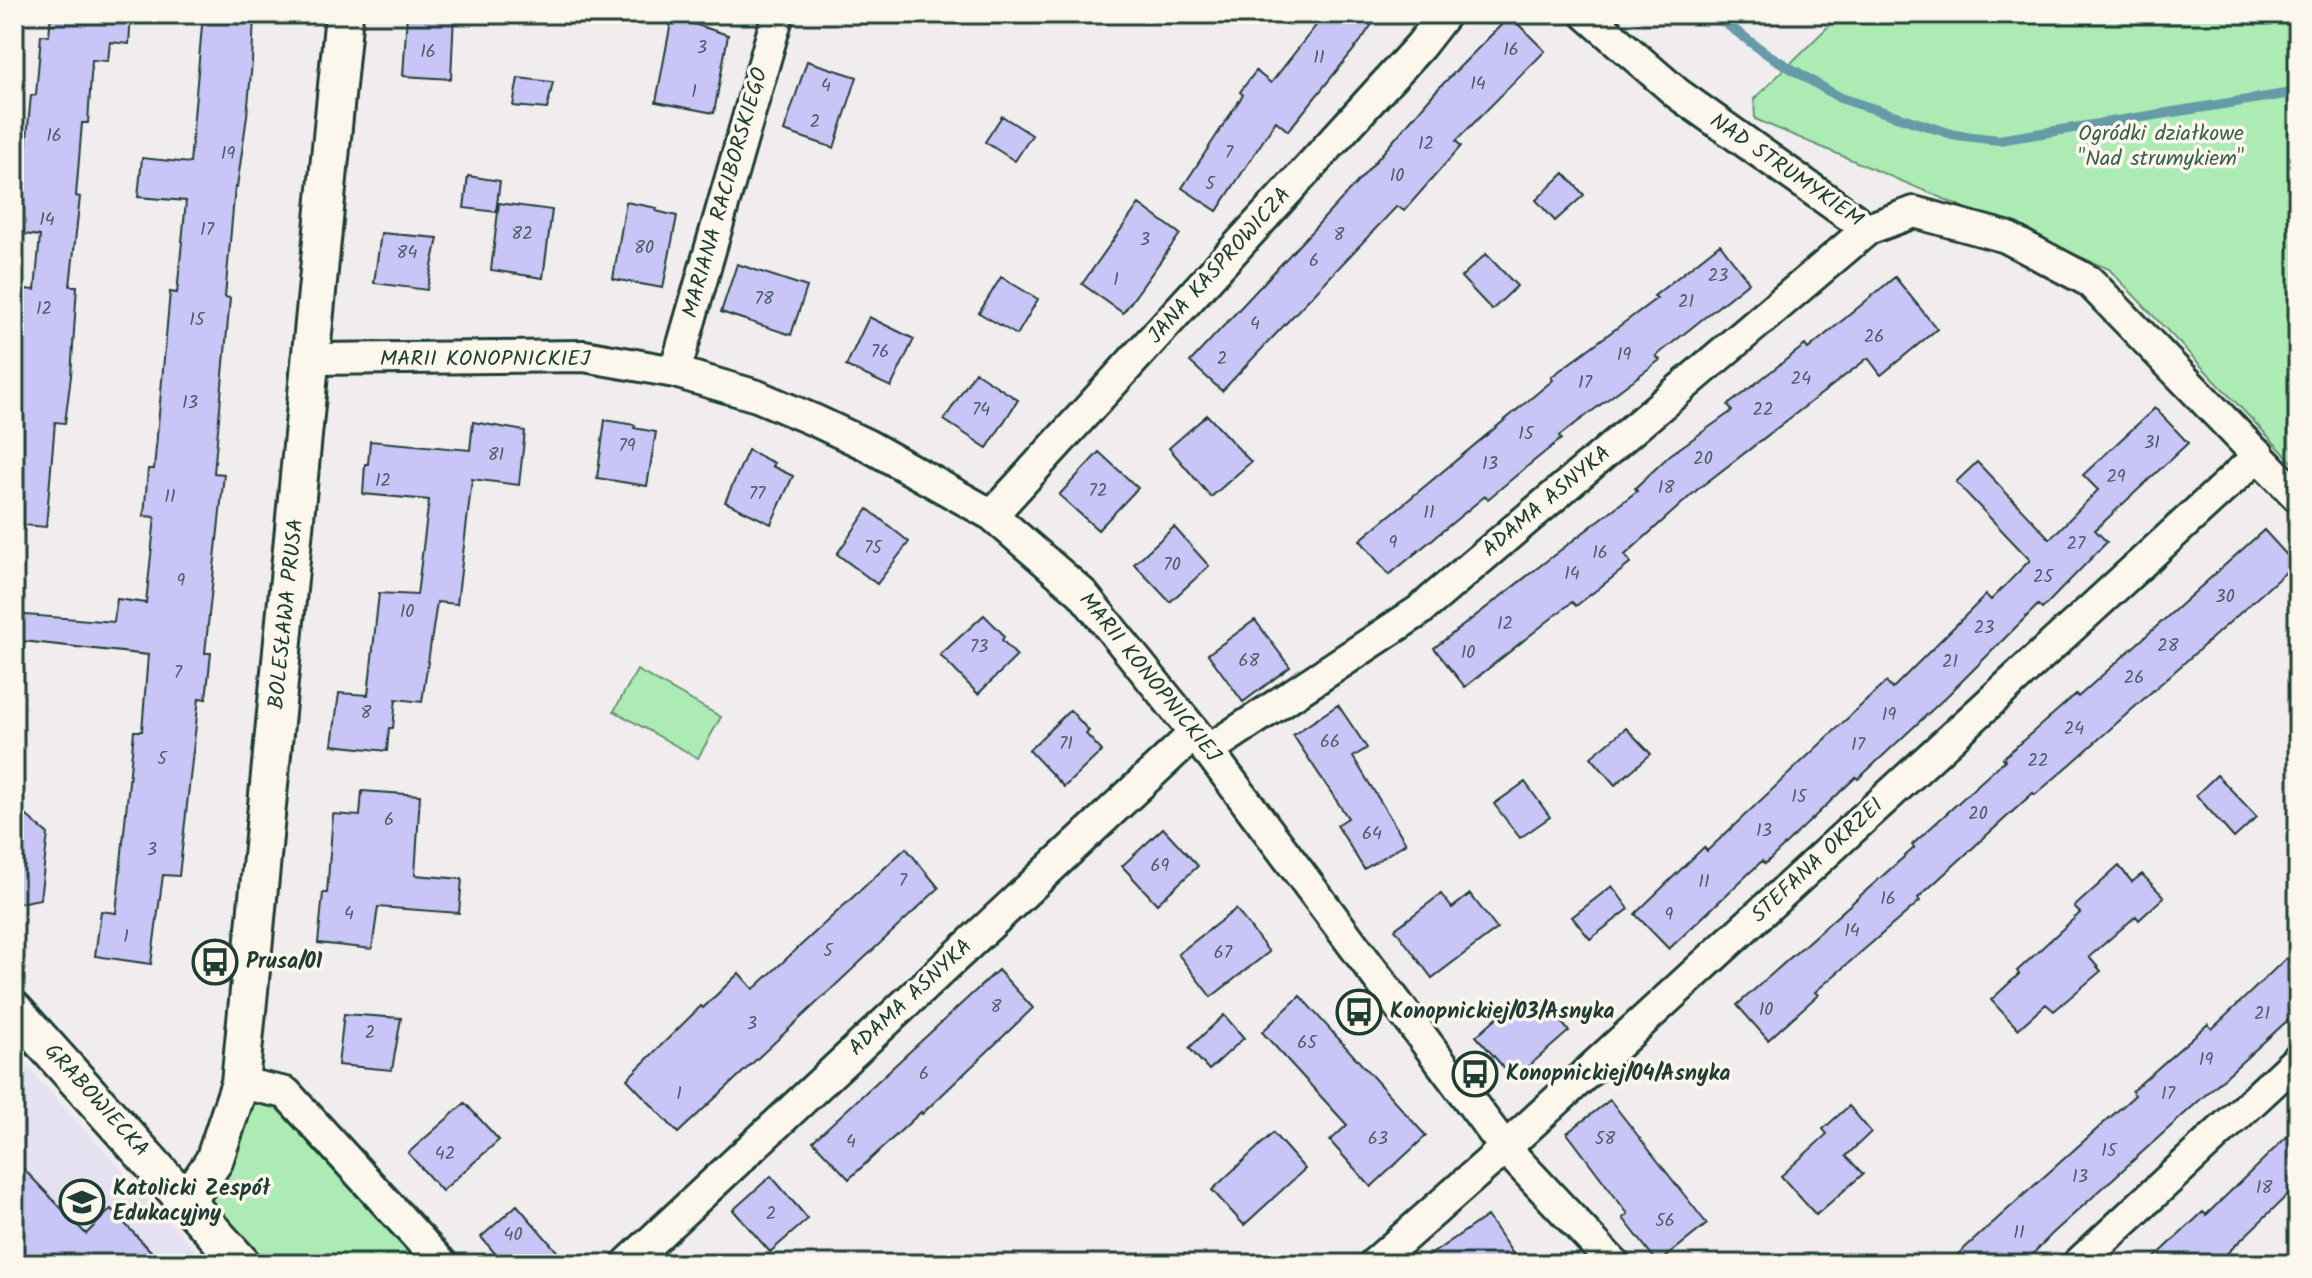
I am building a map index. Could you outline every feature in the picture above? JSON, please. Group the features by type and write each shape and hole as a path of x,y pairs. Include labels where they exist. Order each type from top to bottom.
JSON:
{"street":[{"name":"BOLESŁAWA PRUSA","path":"186,1202 214,1161 240,1083 344,14"},
{"name":"MARIANA RACIBORSKIEGO","path":"675,372 778,14"},
{"name":"JANA KASPROWICZA","path":"992,515 1420,46 1445,14"},
{"name":"NAD STRUMYKIEM","path":"1586,14 1678,94 1868,229 1914,212 2006,237 2089,281 2298,497"},
{"name":"ADAMA ASNYKA","path":"627,1264 1201,742 1419,611 1868,229"},
{"name":"MARII KONOPNICKIEJ","path":"312,359 584,356 675,372 757,396 816,421 867,445 992,515 1082,593 1201,742 1505,1148 1614,1264"},
{"name":"STEFANA OKRZEI","path":"1374,1264 1505,1148 2259,455"},
{"name":"GRABOWIECKA","path":"14,1010 242,1264"},
{"path":"2078,1264 2298,1059"},
{"path":"240,1083 286,1093 442,1264"}],"shaded area":[{"name":"Katolicki Zespół Edukacyjny","path":"14,1053 66,1109 208,1264 14,1264"}],"green space":[{"name":"Ogródki działkowe \"Nad strumykiem\"","path":"1841,14 2298,14 2298,468 2109,269 1755,119 1754,99"},
{"path":"637,670 721,717 698,758 614,711"},
{"path":"240,1083 265,1088 442,1264 242,1264 186,1202"}],"building":[{"path":"51,14 131,14 129,44 110,42 108,61 92,60 88,123 82,123 76,196 80,197 70,286 77,286 71,376 65,423 55,422 46,527 14,524 14,288 35,290 40,236 15,233 31,95 36,95 41,35 49,36"},
{"path":"203,14 254,14 252,62 235,187 225,297 230,298 214,473 224,474 205,653 211,653 206,699 199,698 179,876 163,875 151,964 95,956 101,911 116,913 134,731 142,731 148,655 14,640 14,614 114,622 117,599 146,603 155,517 144,516 148,469 154,469 170,292 177,293 186,201 138,197 142,158 190,163"},
{"path":"407,14 454,14 451,79 403,76"},
{"path":"1325,14 1379,14 1288,131 1276,121 1217,211 1182,188 1256,71 1271,83"},
{"path":"1510,16 1545,51 1456,141 1461,146 1404,211 1397,206 1222,391 1190,362 1363,176 1435,92"},
{"path":"672,17 728,35 714,113 656,102"},
{"path":"807,61 857,77 834,148 784,131"},
{"path":"518,78 553,82 547,109 513,106"},
{"path":"1002,116 1032,135 1015,161 985,142"},
{"path":"1564,173 1584,195 1555,221 1536,200"},
{"path":"468,176 500,181 496,212 464,208"},
{"path":"626,202 657,208 656,211 677,216 663,288 613,279"},
{"path":"499,203 552,210 543,278 491,270"},
{"path":"1139,204 1180,234 1123,313 1082,284"},
{"path":"381,233 438,238 427,290 374,283"},
{"path":"1720,244 1749,282 1656,356 1660,360 1559,436 1561,439 1488,499 1485,496 1389,575 1360,540 1553,380 1551,377 1657,298 1654,296"},
{"path":"1486,254 1517,286 1492,310 1461,277"},
{"path":"737,264 807,287 791,335 721,312"},
{"path":"1001,277 1038,299 1017,335 979,313"},
{"path":"1895,277 1937,329 1881,375 1868,358 1698,489 1625,555 1631,563 1576,606 1572,602 1465,687 1434,648 1637,491 1635,488 1670,455 1732,411 1728,405 1805,345 1808,349"},
{"path":"869,317 914,339 891,387 846,366"},
{"path":"975,372 1018,400 987,448 944,420"},
{"path":"2155,408 2188,443 2095,530 2107,542 2042,609 2038,605 1858,779 1856,777 1765,864 1762,861 1669,949 1635,914 1704,847 1707,851 1886,682 1892,689 1986,595 1991,600 2030,560 1956,482 1977,462 2050,539 2098,490 2083,475"},
{"path":"1207,415 1251,462 1211,497 1169,448"},
{"path":"605,420 656,432 647,486 597,478"},
{"path":"473,422 525,431 519,485 472,479 457,604 437,602 422,702 396,699 387,751 332,745 339,693 368,695 379,593 417,595 429,500 363,494 370,441 470,450"},
{"path":"748,450 793,476 771,524 725,502"},
{"path":"1099,452 1138,488 1098,530 1059,495"},
{"path":"868,509 909,542 877,584 837,554"},
{"path":"1174,527 1209,566 1170,602 1134,564"},
{"path":"2264,530 2295,564 2072,763 2035,795 2033,793 1918,898 1920,901 1815,992 1818,995 1768,1040 1737,1005 1914,848 1912,845 2005,760 2003,758 2076,694 2078,697"},
{"path":"984,615 1002,633 1002,640 1017,656 978,694 940,655"},
{"path":"1255,620 1290,667 1243,702 1208,654"},
{"path":"1338,705 1367,748 1353,757 1406,843 1364,869 1337,825 1348,818 1293,735"},
{"path":"1070,710 1102,751 1064,787 1029,750"},
{"path":"1626,728 1651,754 1615,785 1591,757"},
{"path":"2217,775 2257,817 2234,838 2196,795"},
{"path":"1525,782 1550,817 1520,838 1494,804"},
{"path":"362,791 420,795 415,875 462,879 459,913 378,907 372,949 318,943 323,893 327,893 333,814 360,816"},
{"path":"14,805 48,834 40,899 14,904"},
{"path":"1163,828 1198,866 1157,904 1122,866"},
{"path":"906,848 939,888 678,1133 627,1079 739,973 753,989 757,986"},
{"path":"2119,866 2132,882 2142,874 2164,897 2139,920 2136,916 2089,957 2101,971 2054,1011 2046,1004 2018,1029 1991,1000 2019,974 2017,971 2080,913 2074,907"},
{"path":"1612,886 1629,909 1590,939 1572,917"},
{"path":"1441,894 1452,908 1470,894 1497,929 1432,978 1395,929"},
{"path":"1236,909 1269,952 1211,997 1178,954"},
{"path":"2298,947 2298,1011 2052,1234 2023,1264 1947,1264 2135,1095 2132,1091 2208,1024 2212,1029"},
{"path":"998,970 1033,1008 849,1179 813,1141"},
{"path":"1522,995 1534,1008 1543,1001 1569,1031 1514,1079 1476,1036"},
{"path":"1300,996 1426,1136 1371,1187 1330,1141 1347,1125 1262,1032"},
{"path":"344,1014 401,1018 392,1070 338,1065"},
{"path":"1224,1015 1244,1038 1209,1070 1189,1048"},
{"path":"1610,1100 1707,1224 1658,1263 1623,1218 1628,1214 1567,1133"},
{"path":"465,1103 499,1140 442,1191 408,1153"},
{"path":"1849,1106 1871,1132 1846,1156 1863,1174 1816,1215 1781,1176 1827,1134 1823,1129"},
{"path":"2298,1126 2298,1185 2216,1264 2148,1264 2203,1212 2206,1215"},
{"path":"1273,1133 1305,1169 1244,1225 1212,1190"},
{"path":"14,1159 86,1234 111,1209 163,1264 33,1264 14,1244"},
{"path":"771,1176 808,1219 770,1252 733,1210"},
{"path":"517,1205 568,1264 504,1264 481,1237"},
{"path":"1487,1216 1520,1264 1417,1264"}],"waterway":[{"path":"1713,14 1767,54 1840,98 1955,135 1999,140 2298,92"}],"place":[{"name":"Prusa/01","path":"215,962"},
{"name":"Konopnickiej/03/Asnyka","path":"1359,1012"},
{"name":"Konopnickiej/04/Asnyka","path":"1475,1074"},
{"name":"Katolicki Zespół Edukacyjny","path":"82,1202"}]}
